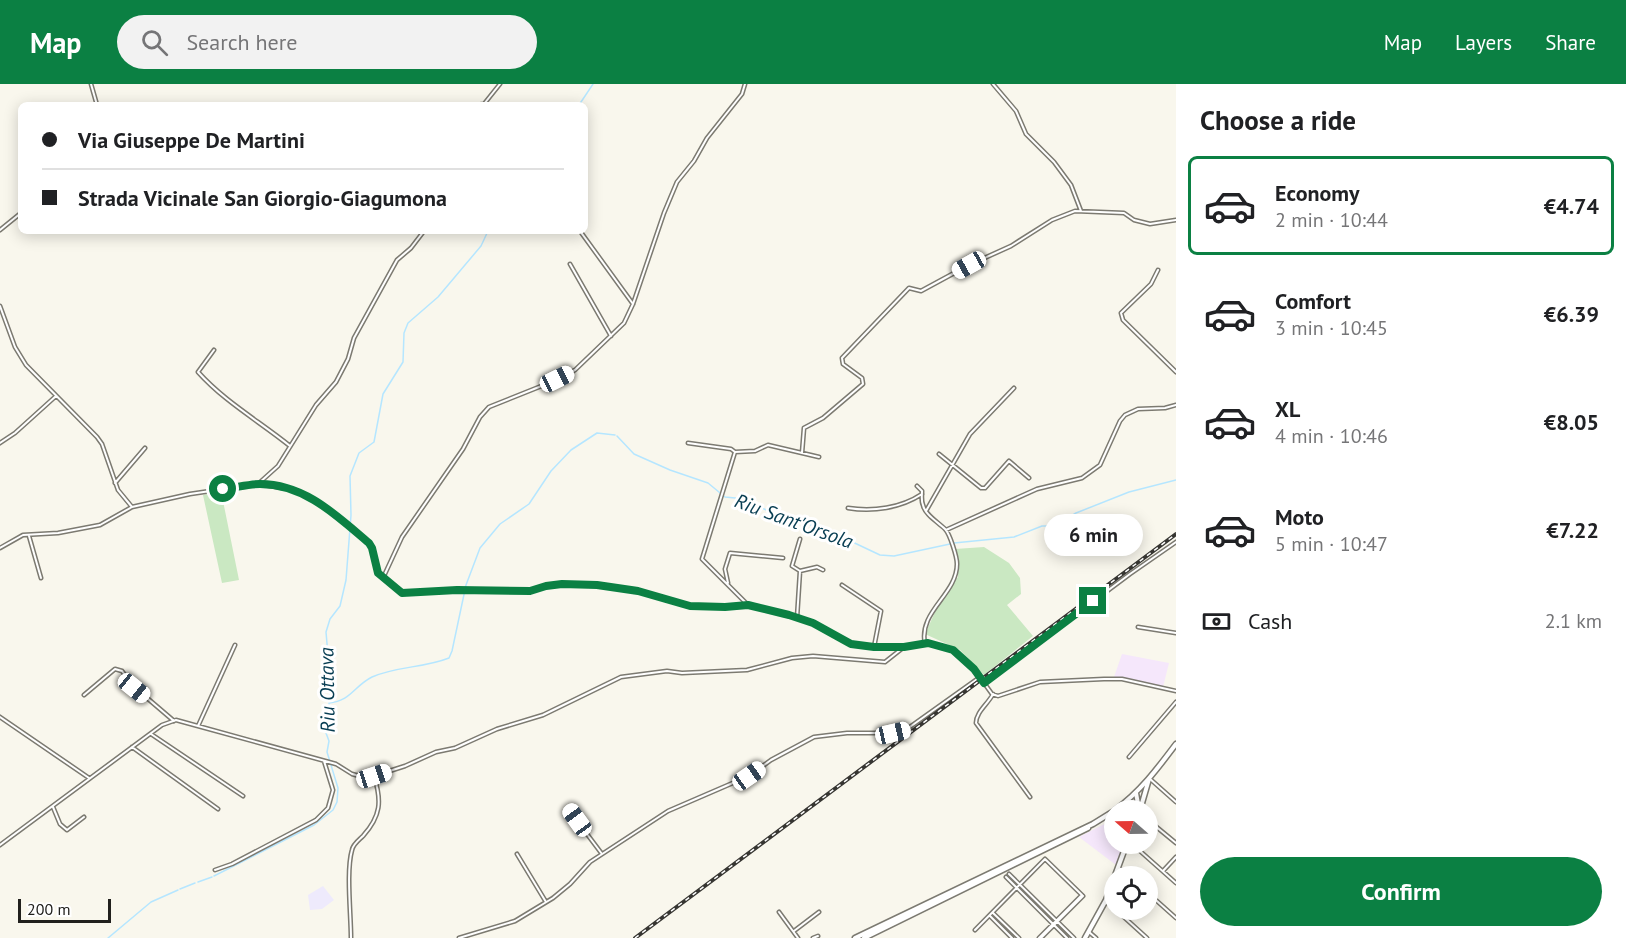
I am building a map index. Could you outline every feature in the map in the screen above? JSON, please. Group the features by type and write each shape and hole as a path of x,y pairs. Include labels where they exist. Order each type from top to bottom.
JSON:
{"main road":[{"path":"1128,800 1176,744"},
{"path":"1140,800 1144,798 1149,778"},
{"path":"1136,792 1142,794 1144,798"},
{"path":"1136,792 1137,800"},
{"path":"864,938 1083,831 1104,817"},
{"path":"855,938 1093,824"},
{"path":"1117,866 1123,854"},
{"path":"1085,938 1104,904"}],"street":[{"path":"91,84 96,102"},
{"path":"485,102 500,84"},
{"path":"382,578 402,537 463,449 480,417 489,407 575,370 624,323 677,182 707,138 742,94 745,84"},
{"path":"993,84 1016,111 1026,134 1054,162 1071,185 1081,211"},
{"path":"802,453 804,428 823,418 863,384 862,378 843,364 842,358 909,288 921,291 1011,246 1052,220 1075,211 1124,213 1134,220 1150,224 1176,220"},
{"path":"0,230 18,215"},
{"path":"258,484 278,466 316,405 336,382 348,359 354,338 397,260 411,248 422,234"},
{"path":"582,234 633,304"},
{"path":"570,264 611,336"},
{"path":"1158,270 1151,284 1121,313 1123,320 1176,372"},
{"path":"0,306 15,347 26,365 102,444 115,483 122,496 132,507"},
{"path":"214,350 198,372 222,396 290,446"},
{"path":"926,511 970,434 1014,388"},
{"path":"0,443 15,433 56,396"},
{"path":"946,530 1037,489 1082,478 1100,465 1125,415 1138,409 1165,408 1176,405"},
{"path":"688,443 731,449 735,452 755,451 768,445 819,457"},
{"path":"115,483 145,448"},
{"path":"735,452 702,559 748,605"},
{"path":"939,454 981,488 985,488 1009,461 1029,478"},
{"path":"0,548 22,535 57,533 100,525 132,507 190,494 258,484 295,490 309,497 343,522 372,548 378,573 382,578 402,593 457,590 530,591 562,584 597,585 638,591 690,606 748,605 813,623 851,644 874,647 925,644 953,650 974,669 993,694 998,696 1040,681 1104,679 1122,680 1176,691"},
{"path":"917,486 922,494 922,506 946,530 957,561 956,573 950,587 927,621 923,635 925,644"},
{"path":"849,508 871,510 911,501 922,494"},
{"path":"29,536 41,578"},
{"path":"800,539 792,566 800,571 817,567 823,570"},
{"path":"984,683 1176,542"},
{"path":"728,583 725,569 730,553 783,558"},
{"path":"797,618 800,571"},
{"path":"842,585 881,611 874,647"},
{"path":"1138,627 1176,633"},
{"path":"198,726 235,645"},
{"path":"84,695 115,669 122,671 133,686 174,721 332,763 363,777 374,776 405,766 497,729 543,715 621,677 667,671 682,673 747,670 792,658 813,656 885,662 904,647"},
{"path":"459,938 515,921 570,884 590,862 668,811 749,776 771,760 814,737 847,733 893,733 907,729 980,677"},
{"path":"993,694 988,705 977,716 976,723 1030,797"},
{"path":"1129,758 1176,702"},
{"path":"0,717 89,778"},
{"path":"0,845 162,725 174,721"},
{"path":"151,734 243,796"},
{"path":"132,747 218,809"},
{"path":"215,870 232,864 316,820 328,808 333,790 326,762"},
{"path":"351,938 349,862 352,847 372,826 378,813 374,776"},
{"path":"1149,778 1176,802"},
{"path":"53,806 60,824 67,830 84,817"},
{"path":"569,810 602,854"},
{"path":"1158,828 1176,843"},
{"path":"517,854 546,902"},
{"path":"1142,854 1176,883"},
{"path":"1163,871 1176,857"},
{"path":"975,930 1045,859 1082,895 1040,938"},
{"path":"1007,876 1074,938"},
{"path":"1018,886 1067,938"},
{"path":"1158,902 1176,918"},
{"path":"779,912 798,938"},
{"path":"794,932 819,912"},
{"path":"992,914 1012,938"},
{"path":"992,914 1018,938"},
{"path":"1127,920 1147,938"},
{"path":"1089,931 1096,938"},
{"path":"813,938 818,936"}],"shaded area":[{"path":"1122,654 1169,663 1163,687 1114,677"},
{"path":"1104,824 1104,854 1120,854 1116,865 1079,837"},
{"path":"323,886 334,900 322,909 310,910 308,895"}],"green space":[{"path":"221,491 239,580 222,583 203,495"},
{"path":"984,547 1009,563 1020,578 1021,594 1007,605 1033,636 984,675 960,650 925,634 941,599 958,577 955,549"}],"waterway":[{"name":"Riu Ottava","path":"581,102 593,84"},
{"name":"Riu Ottava","path":"214,876 314,825 333,810 337,802 338,788 327,752 329,741 323,725 327,718 331,690 326,632 330,619 340,606 346,580 351,515 350,476 359,453 374,442 383,394 403,362 404,333 408,323 438,297 481,246 487,234"},
{"name":"Riu Sant'Orsola","path":"329,703 348,696 366,681 381,673 449,658 466,585 480,548 500,524 529,504 551,471 571,450 597,433 615,435"},
{"name":"Riu Sant'Orsola","path":"617,436 634,454 708,483 725,497 745,499 774,514 825,529 880,555 894,556 950,544"},
{"name":"Riu Sant'Orsola","path":"954,543 1014,537 1042,526 1055,526 1076,513 1129,492 1176,480"},
{"name":"Riu Ottava","path":"198,882 212,877"},
{"name":"Riu Ottava","path":"180,889 195,883"},
{"name":"Riu Ottava","path":"108,938 151,902 178,890"}],"railway":[{"path":"635,938 1176,534"}],"route":[{"path":"223,489 258,484 273,485 295,490 309,497 329,510 369,543 377,563 378,573 402,593 457,590 530,591 562,584 597,585 638,591 690,606 748,605 813,623 851,644 904,647 928,643 942,646 953,650 974,669 984,683 1093,601"}]}
